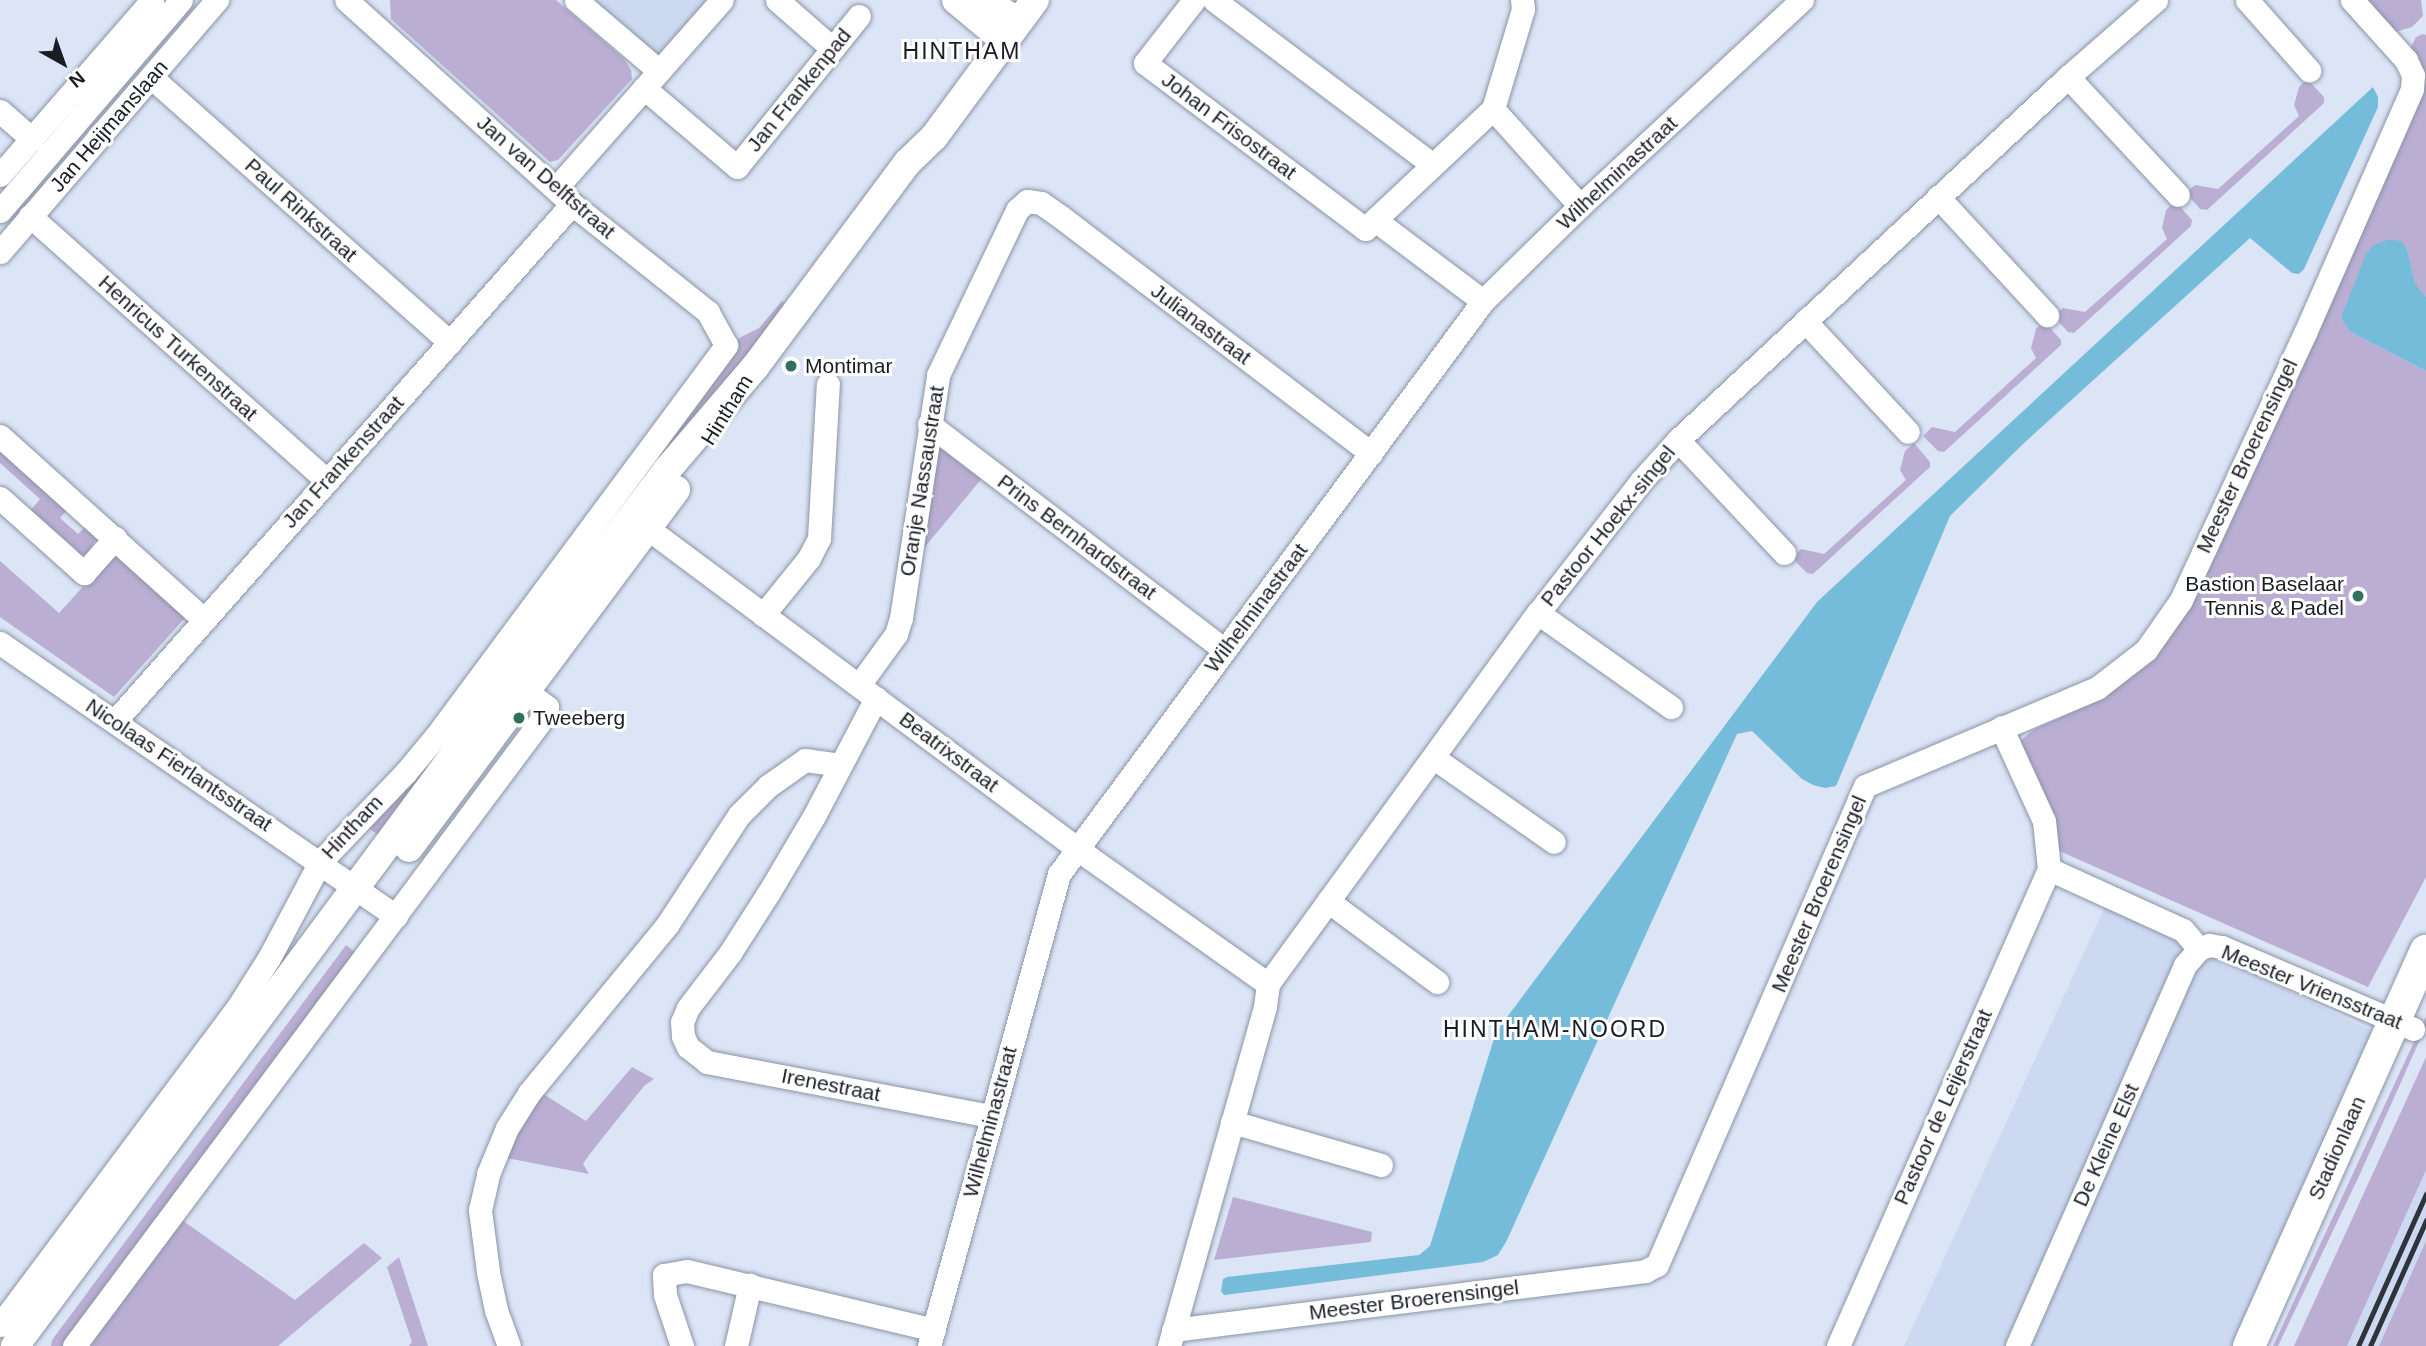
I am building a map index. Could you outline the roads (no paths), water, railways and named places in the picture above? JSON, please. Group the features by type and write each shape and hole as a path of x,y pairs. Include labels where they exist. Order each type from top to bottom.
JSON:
{"main road":[{"name":"Stadionlaan","path":"2267,1346 2324,1229 2404,1025 2426,951"},
{"name":"Stadionlaan","path":"2249,1346 2404,1025 2426,1000"}],"street":[{"path":"0,175 152,0"},
{"name":"Jan Heijmanslaan","path":"0,211 181,0"},
{"name":"Jan Heijmanslaan","path":"0,252 217,0"},
{"path":"576,0 651,80"},
{"name":"Jan Frankenstraat","path":"115,721 450,342 651,80 722,0"},
{"path":"777,0 832,49"},
{"path":"956,0 1002,16"},
{"name":"Hintham","path":"364,894 537,699 640,524 667,470 755,367 908,162 934,137 1002,16 1035,0"},
{"name":"Johan Frisostraat","path":"1194,0 1145,63 1366,229 1375,220 1483,301"},
{"path":"1214,0 1433,165"},
{"path":"1375,220 1493,108 1522,9 1522,0"},
{"name":"Wilhelminastraat","path":"932,1338 1059,874 1483,301 1580,206 1802,0"},
{"name":"Pastoor Hoekx-singel","path":"1171,1338 1265,1006 1268,984 1538,612 1641,481 1678,440 2068,77 2155,0"},
{"path":"2247,0 2309,70"},
{"name":"Meester Broerensingel","path":"1171,1338 1645,1271 1657,1265 1865,786 2097,688 2146,650 2181,600 2305,333 2412,89 2413,75 2393,44 2352,0"},
{"name":"Jan van Delftstraat","path":"359,4 564,196 708,312 726,345"},
{"name":"Jan Frankenpad","path":"651,80 737,167 859,16"},
{"name":"Paul Rinkstraat","path":"151,77 450,342"},
{"path":"2068,77 2178,195"},
{"path":"1493,108 1580,206"},
{"path":"0,111 32,139"},
{"path":"1938,197 2047,315"},
{"name":"Oranje Nassaustraat","path":"683,1036 682,1022 688,1008 730,953 769,892 840,765 868,692 896,634 901,618 938,375 1017,210 1027,201"},
{"name":"Julianastraat","path":"1027,201 1041,203 1061,217 1371,453"},
{"name":"Henricus Turkenstraat","path":"30,216 327,480"},
{"path":"1805,321 1908,432"},
{"name":"Hintham","path":"16,1339 238,1007 269,958 320,862 406,772 436,736 726,345"},
{"path":"763,615 809,558 818,538 828,384"},
{"name":"Prins Bernhardstraat","path":"929,424 1225,650"},
{"path":"0,436 204,620"},
{"name":"Pastoor Hoekx-singel","path":"1678,440 1784,553"},
{"path":"0,498 84,573 115,538"},
{"name":"Hintham","path":"16,1339 364,894 640,524"},
{"name":"Beatrixstraat","path":"640,524 1077,848 1268,984"},
{"name":"Pastoor Hoekx-singel","path":"1538,612 1671,707"},
{"name":"Nicolaas Fierlantsstraat","path":"0,643 364,894"},
{"name":"Hintham","path":"74,1346 539,723 537,699"},
{"path":"2001,727 2044,821 2049,869"},
{"path":"1434,758 1554,842"},
{"path":"509,1346 496,1310 480,1210 488,1174 507,1128 529,1093 667,925 739,816 768,786 805,760 840,765"},
{"name":"Meester Vriensstraat","path":"2049,869 2183,930 2199,948 2222,947 2404,1025"},
{"name":"Pastoor de Leijerstraat","path":"1838,1346 2049,869"},
{"path":"364,894 396,916"},
{"path":"1328,901 1437,982"},
{"name":"De Kleine Elst","path":"2017,1346 2185,965 2199,948"},
{"name":"Irenestraat","path":"683,1036 688,1047 707,1062 991,1116"},
{"path":"1232,1122 1381,1165"},
{"path":"682,1346 666,1295 664,1275 687,1271 750,1285 932,1338"},
{"path":"736,1346 750,1285"}],"water":[{"path":"2373,87 2378,97 2378,107 2304,269 2299,274 2292,273 2250,238 2023,444 1950,516 1836,786 1825,788 1813,785 1802,779 1752,731 1737,734 1498,1255 1483,1262 1224,1295 1221,1291 1223,1279 1227,1277 1419,1255 1430,1246 1496,1032 1817,602"},
{"path":"2390,239 2402,242 2407,249 2415,284 2426,297 2426,371 2351,332 2343,321 2342,315 2366,254 2374,245"}],"railway":[{"path":"2358,1346 2426,1194"},
{"path":"2370,1346 2426,1220"}],"place":[{"name":"Montimar","path":"791,366"},
{"name":"Bastion Baselaar Tennis & Padel","path":"2358,596"},
{"name":"Tweeberg","path":"519,718"}],"district":[{"name":"HINTHAM","path":"962,51"},
{"name":"HINTHAM-NOORD","path":"1555,1029"}]}
